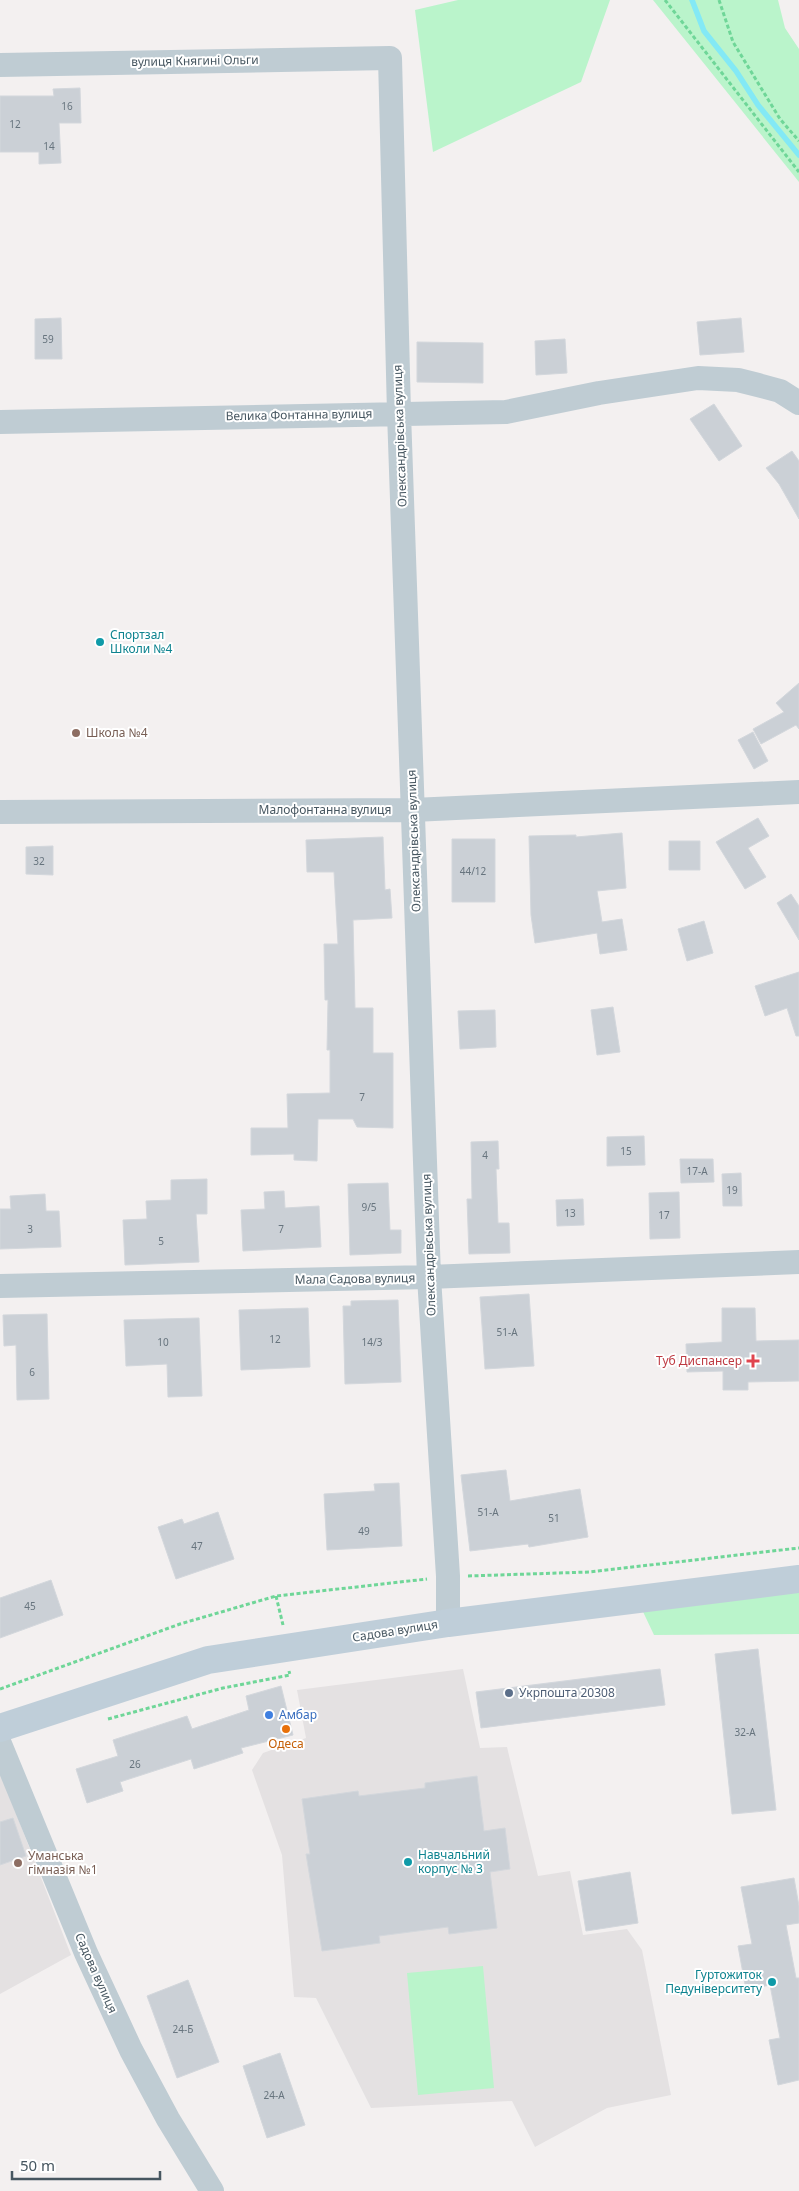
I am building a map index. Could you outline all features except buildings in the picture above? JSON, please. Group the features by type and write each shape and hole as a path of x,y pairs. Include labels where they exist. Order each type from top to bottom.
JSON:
{"street":[{"name":"вулиця Княгині Ольги","path":"0,65 390,58"},
{"name":"Олександрівська вулиця","path":"390,58 398,413 414,810 429,1277 448,1576 448,1623"},
{"name":"Велика Фонтанна вулиця","path":"0,422 506,412 599,393 698,378 738,380 752,383 780,392 799,403"},
{"name":"Малофонтанна вулиця","path":"0,812 414,810 799,792"},
{"name":"Мала Садова вулиця","path":"0,1286 429,1277 799,1262"},
{"name":"Садова вулиця","path":"0,1728 208,1660 448,1623 799,1579"},
{"name":"Садова вулиця","path":"0,1744 86,1953 131,2050 168,2119 212,2191"}],"path":[{"path":"665,0 799,172"},
{"path":"719,0 733,42 780,119 799,141"},
{"path":"0,1689 180,1624 276,1596 448,1576 589,1572 799,1548"}],"shaded area":[{"path":"463,1669 480,1748 507,1747 538,1876 570,1871 583,1935 627,1929 642,1950 671,2095 607,2108 535,2147 512,2101 371,2108 316,1998 294,1997 282,1855 252,1770 263,1753 306,1738 297,1690"},
{"name":"Уманська гімназія №1","path":"0,1772 71,1955 0,1994"}],"green space":[{"path":"458,0 610,0 581,82 433,152 415,10"},
{"path":"653,0 778,0 785,28 799,49 799,182"},
{"path":"799,1579 799,1634 654,1635 637,1599"},
{"path":"483,1966 494,2088 418,2095 407,1973"}],"waterway":[{"path":"692,0 704,31 736,71 758,105 799,155"}],"place":[{"name":"Спортзал Школи №4","path":"100,642"},
{"name":"Школа №4","path":"76,733"},
{"name":"Туб Диспансер","path":"753,1361"},
{"name":"Укрпошта 20308","path":"509,1693"},
{"name":"Амбар","path":"269,1715"},
{"name":"Одеса","path":"286,1729"},
{"name":"Навчальний корпус № 3","path":"408,1862"},
{"name":"Уманська гімназія №1","path":"18,1863"},
{"name":"Гуртожиток Педуніверситету","path":"772,1982"}]}
